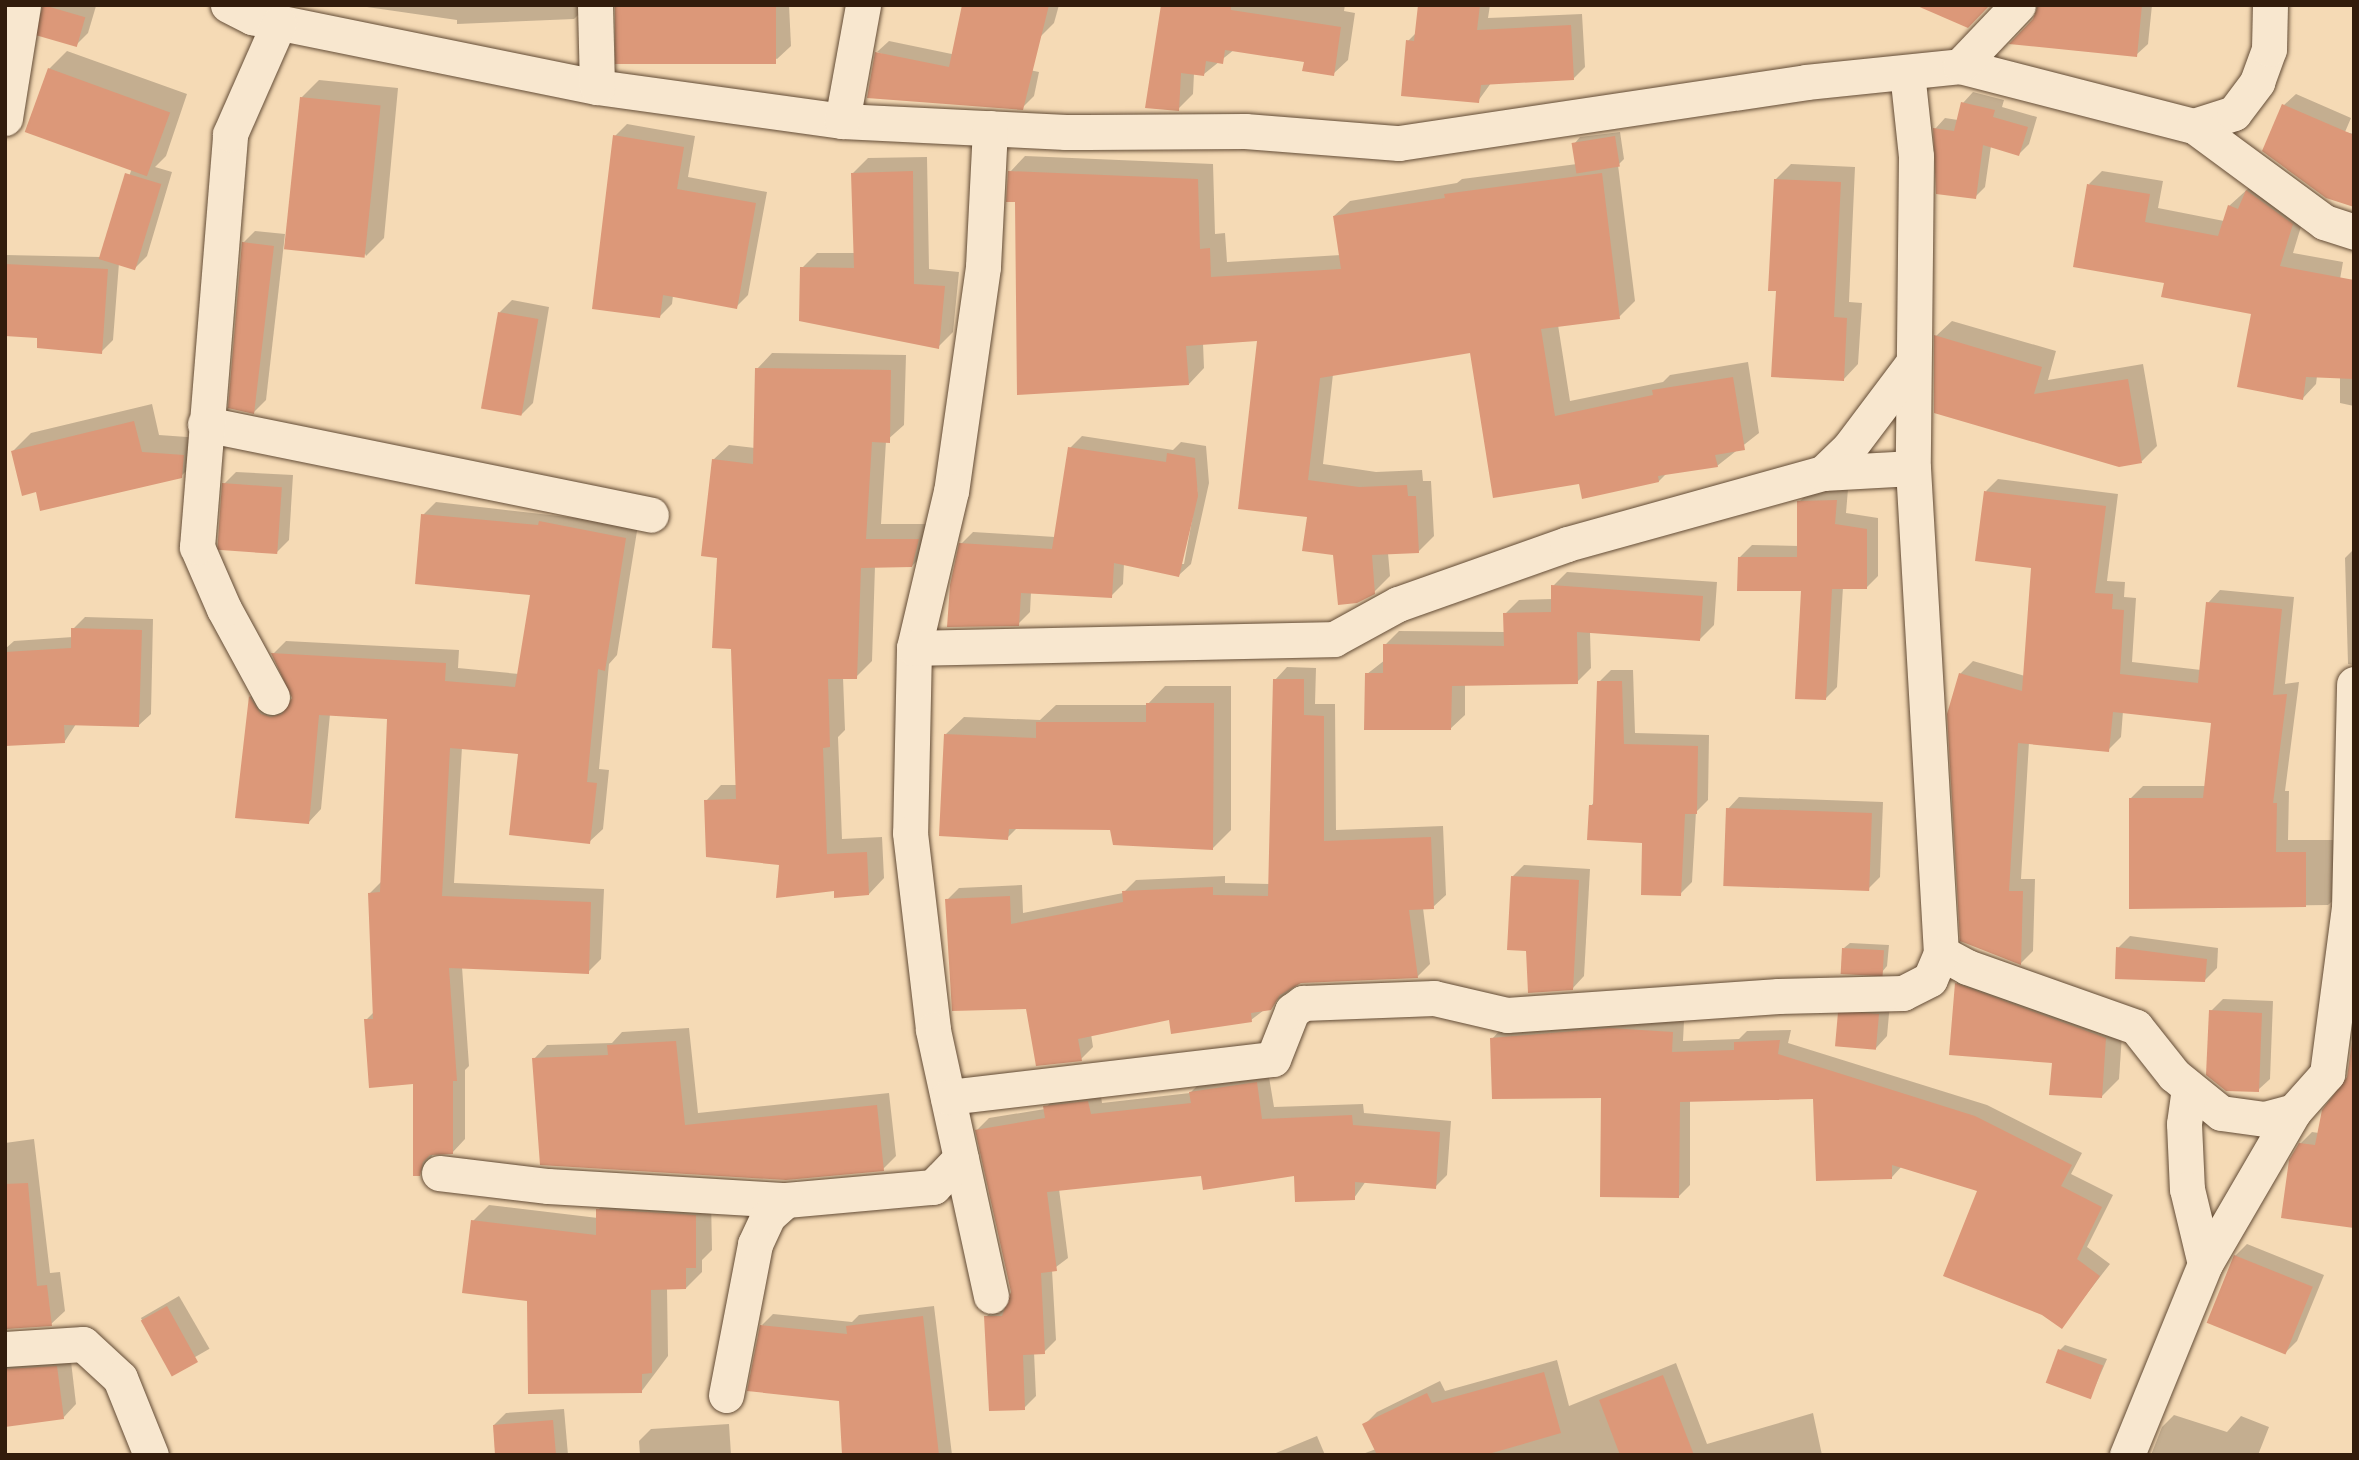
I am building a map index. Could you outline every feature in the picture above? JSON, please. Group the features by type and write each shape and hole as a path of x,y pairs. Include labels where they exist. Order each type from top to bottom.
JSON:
{"street":[{"path":"5,118 23,5"},
{"path":"228,5 252,18 597,87 842,121 990,128 1245,131 1399,143 1682,99 1960,66 2194,126 2324,222 2354,232"},
{"path":"595,5 597,87"},
{"path":"842,121 863,5"},
{"path":"1960,66 2018,5"},
{"path":"2194,126 2234,113 2257,82 2269,49 2270,5"},
{"path":"272,697 223,610 197,547 230,134 279,23"},
{"path":"948,1097 1273,1059 1292,1011 1303,1003 1434,998 1507,1016 1778,996 1903,993 1930,979 1941,953 1913,468 1916,156 1907,72"},
{"path":"990,128 984,267 953,478 914,648 910,833 933,1030 991,1296"},
{"path":"1823,473 1849,448 1913,363"},
{"path":"205,424 651,515"},
{"path":"914,648 1334,639 1398,604 1567,544 1823,473 1913,468"},
{"path":"2127,1455 2205,1264 2294,1111 2327,1074 2350,908 2354,684"},
{"path":"1941,953 1967,967 2136,1027 2189,1087 2221,1113 2265,1119 2294,1111"},
{"path":"2189,1087 2184,1124 2187,1189 2205,1264"},
{"path":"439,1173 548,1186 786,1200 933,1188 950,1174 961,1158"},
{"path":"726,1395 755,1244 768,1216 786,1200"},
{"path":"5,1349 83,1344 120,1378 151,1455"}],"building":[{"path":"43,5 85,17 77,47 34,35"},
{"path":"615,5 776,5 776,64 615,64"},
{"path":"962,5 1049,5 1023,110 867,98 875,52 949,67"},
{"path":"1161,5 1231,5 1231,10 1341,27 1334,76 1302,71 1304,62 1225,50 1223,64 1206,61 1204,76 1181,73 1179,111 1145,108"},
{"path":"1418,5 1480,5 1477,30 1571,25 1574,80 1481,85 1479,103 1401,96 1406,40 1414,41"},
{"path":"1915,5 1990,5 1968,28"},
{"path":"2038,5 2142,5 2137,57 2009,44 2033,19"},
{"path":"48,68 170,112 147,176 25,132"},
{"path":"300,97 381,105 365,258 284,249"},
{"path":"1961,102 1995,110 1993,117 2028,127 2019,156 1983,145 1976,199 1936,194 1933,128 1954,131"},
{"path":"2282,104 2354,135 2354,207 2326,198 2262,151"},
{"path":"613,135 684,147 677,189 756,203 737,309 663,295 660,318 592,309"},
{"path":"1615,136 1620,167 1576,174 1572,143"},
{"path":"913,171 914,284 945,286 939,349 799,321 800,267 854,268 851,173"},
{"path":"1008,171 1198,179 1200,249 1210,248 1211,277 1341,269 1333,216 1445,198 1444,194 1602,173 1620,319 1541,329 1555,416 1653,395 1652,390 1733,377 1745,450 1715,455 1718,467 1658,476 1659,482 1582,499 1579,484 1493,498 1470,353 1320,378 1308,480 1359,487 1407,485 1408,496 1416,496 1419,553 1372,555 1375,594 1357,603 1338,605 1333,555 1302,551 1307,517 1238,509 1257,341 1186,346 1189,385 1017,395 1015,202 1006,202"},
{"path":"125,173 161,184 135,270 99,259"},
{"path":"1774,179 1841,182 1834,317 1847,318 1844,381 1771,377 1776,291 1768,291"},
{"path":"2087,184 2150,194 2145,222 2218,236 2228,205 2238,209 2246,190 2293,224 2280,266 2354,280 2354,379 2306,377 2303,400 2237,387 2251,314 2161,297 2164,283 2073,267"},
{"path":"242,242 274,246 254,414 228,408"},
{"path":"5,264 108,269 102,354 37,348 37,338 5,336"},
{"path":"498,312 538,319 521,416 481,409"},
{"path":"1934,335 2042,367 2034,394 2128,379 2142,463 2119,467 1934,413"},
{"path":"755,368 891,370 890,443 872,442 866,539 919,539 912,567 861,568 857,679 828,679 830,747 823,748 827,854 867,852 869,895 834,898 834,891 776,898 779,865 706,857 704,800 736,799 731,649 712,648 717,558 701,556 712,459 753,464"},
{"path":"134,421 142,452 184,455 182,478 40,511 36,492 22,496 11,451"},
{"path":"1068,447 1166,462 1167,453 1195,458 1198,496 1179,577 1114,563 1112,598 1021,593 1019,626 947,627 950,585 959,543 1052,549"},
{"path":"222,483 282,487 277,554 217,550"},
{"path":"1984,491 2106,506 2095,593 2113,594 2112,609 2124,610 2120,674 2198,683 2206,602 2282,609 2273,695 2287,694 2273,803 2277,803 2276,852 2306,852 2306,907 2129,909 2129,798 2203,798 2211,723 2113,712 2109,752 2018,743 2009,891 2023,891 2021,965 1960,941 1947,714 1959,673 2022,691 2031,568 1975,561"},
{"path":"1837,500 1835,524 1867,529 1867,589 1832,589 1826,700 1795,699 1801,591 1737,591 1738,557 1797,557 1797,501"},
{"path":"421,514 538,525 539,521 626,538 605,671 598,669 587,782 597,783 590,844 509,835 518,754 450,748 442,896 591,902 589,974 449,968 457,1081 453,1081 453,1154 430,1155 423,1162 420,1176 413,1176 413,1084 369,1088 364,1019 373,1019 368,893 380,892 387,719 319,715 309,824 235,818 249,696 261,714 271,717 282,714 292,698 271,653 446,663 445,681 515,687 530,595 415,584"},
{"path":"1551,585 1703,596 1700,641 1577,632 1578,684 1452,686 1451,730 1364,730 1365,673 1383,673 1383,644 1504,646 1503,613 1551,612"},
{"path":"71,628 142,630 139,727 64,725 65,743 5,746 5,652 71,648"},
{"path":"1273,679 1304,679 1304,715 1324,716 1324,841 1431,837 1434,909 1409,910 1418,978 1301,983 1280,995 1271,1010 1251,1013 1252,1022 1171,1034 1169,1020 1078,1039 1082,1061 1036,1066 1026,1009 952,1011 945,899 1010,896 1011,924 1123,902 1122,891 1213,887 1213,895 1268,896"},
{"path":"1597,681 1622,681 1624,744 1698,746 1697,814 1685,814 1681,896 1641,895 1642,843 1587,840 1589,805 1593,805"},
{"path":"1146,703 1214,703 1213,850 1113,845 1110,830 1009,829 1008,840 939,836 944,734 1036,738 1036,722 1146,722"},
{"path":"1726,808 1872,813 1869,891 1723,886"},
{"path":"1511,876 1579,880 1573,990 1528,993 1526,951 1507,950"},
{"path":"2116,947 2207,959 2205,982 2115,979"},
{"path":"1842,948 1884,950 1883,976 1841,974"},
{"path":"1955,983 2106,1038 2102,1098 2049,1095 2052,1063 1949,1055"},
{"path":"1838,1010 1879,1014 1876,1050 1835,1046"},
{"path":"2209,1010 2262,1013 2259,1092 2226,1091 2206,1075"},
{"path":"1610,1028 1673,1032 1672,1052 1734,1050 1734,1042 1780,1040 1778,1054 1975,1116 2072,1165 2061,1186 2102,1207 2077,1259 2100,1276 2062,1329 2042,1315 1943,1276 1977,1191 1892,1165 1892,1179 1816,1181 1813,1099 1680,1102 1679,1198 1600,1197 1601,1098 1492,1099 1490,1038"},
{"path":"2354,1028 2354,1228 2281,1218 2289,1160 2299,1143 2315,1145 2322,1110 2347,1077"},
{"path":"676,1041 685,1125 877,1105 884,1171 786,1180 540,1165 532,1058 608,1055 607,1045"},
{"path":"1257,1082 1262,1119 1352,1115 1353,1125 1440,1132 1436,1189 1355,1182 1355,1200 1295,1202 1294,1176 1203,1190 1201,1176 1047,1192 1057,1271 1041,1273 1045,1354 1023,1355 1025,1410 989,1411 984,1316 1002,1316 1011,1292 975,1130 1045,1118 1043,1106 1088,1101 1091,1114 1191,1103 1189,1092"},
{"path":"28,1183 37,1286 47,1285 52,1326 5,1329 5,1184"},
{"path":"596,1209 696,1215 696,1268 686,1268 686,1289 651,1290 652,1373 642,1374 642,1393 528,1394 527,1301 462,1293 471,1220 596,1235"},
{"path":"2234,1255 2313,1287 2285,1355 2207,1323"},
{"path":"167,1306 198,1362 172,1377 141,1321"},
{"path":"923,1316 939,1455 842,1455 839,1401 747,1391 760,1325 847,1334 846,1326"},
{"path":"2058,1349 2103,1365 2091,1399 2046,1383"},
{"path":"57,1366 64,1419 5,1427 5,1369"},
{"path":"1544,1372 1561,1433 1485,1455 1377,1455 1362,1424 1427,1393 1432,1403"},
{"path":"1663,1375 1694,1455 1620,1455 1599,1400"},
{"path":"553,1420 556,1455 495,1455 493,1425"}]}
